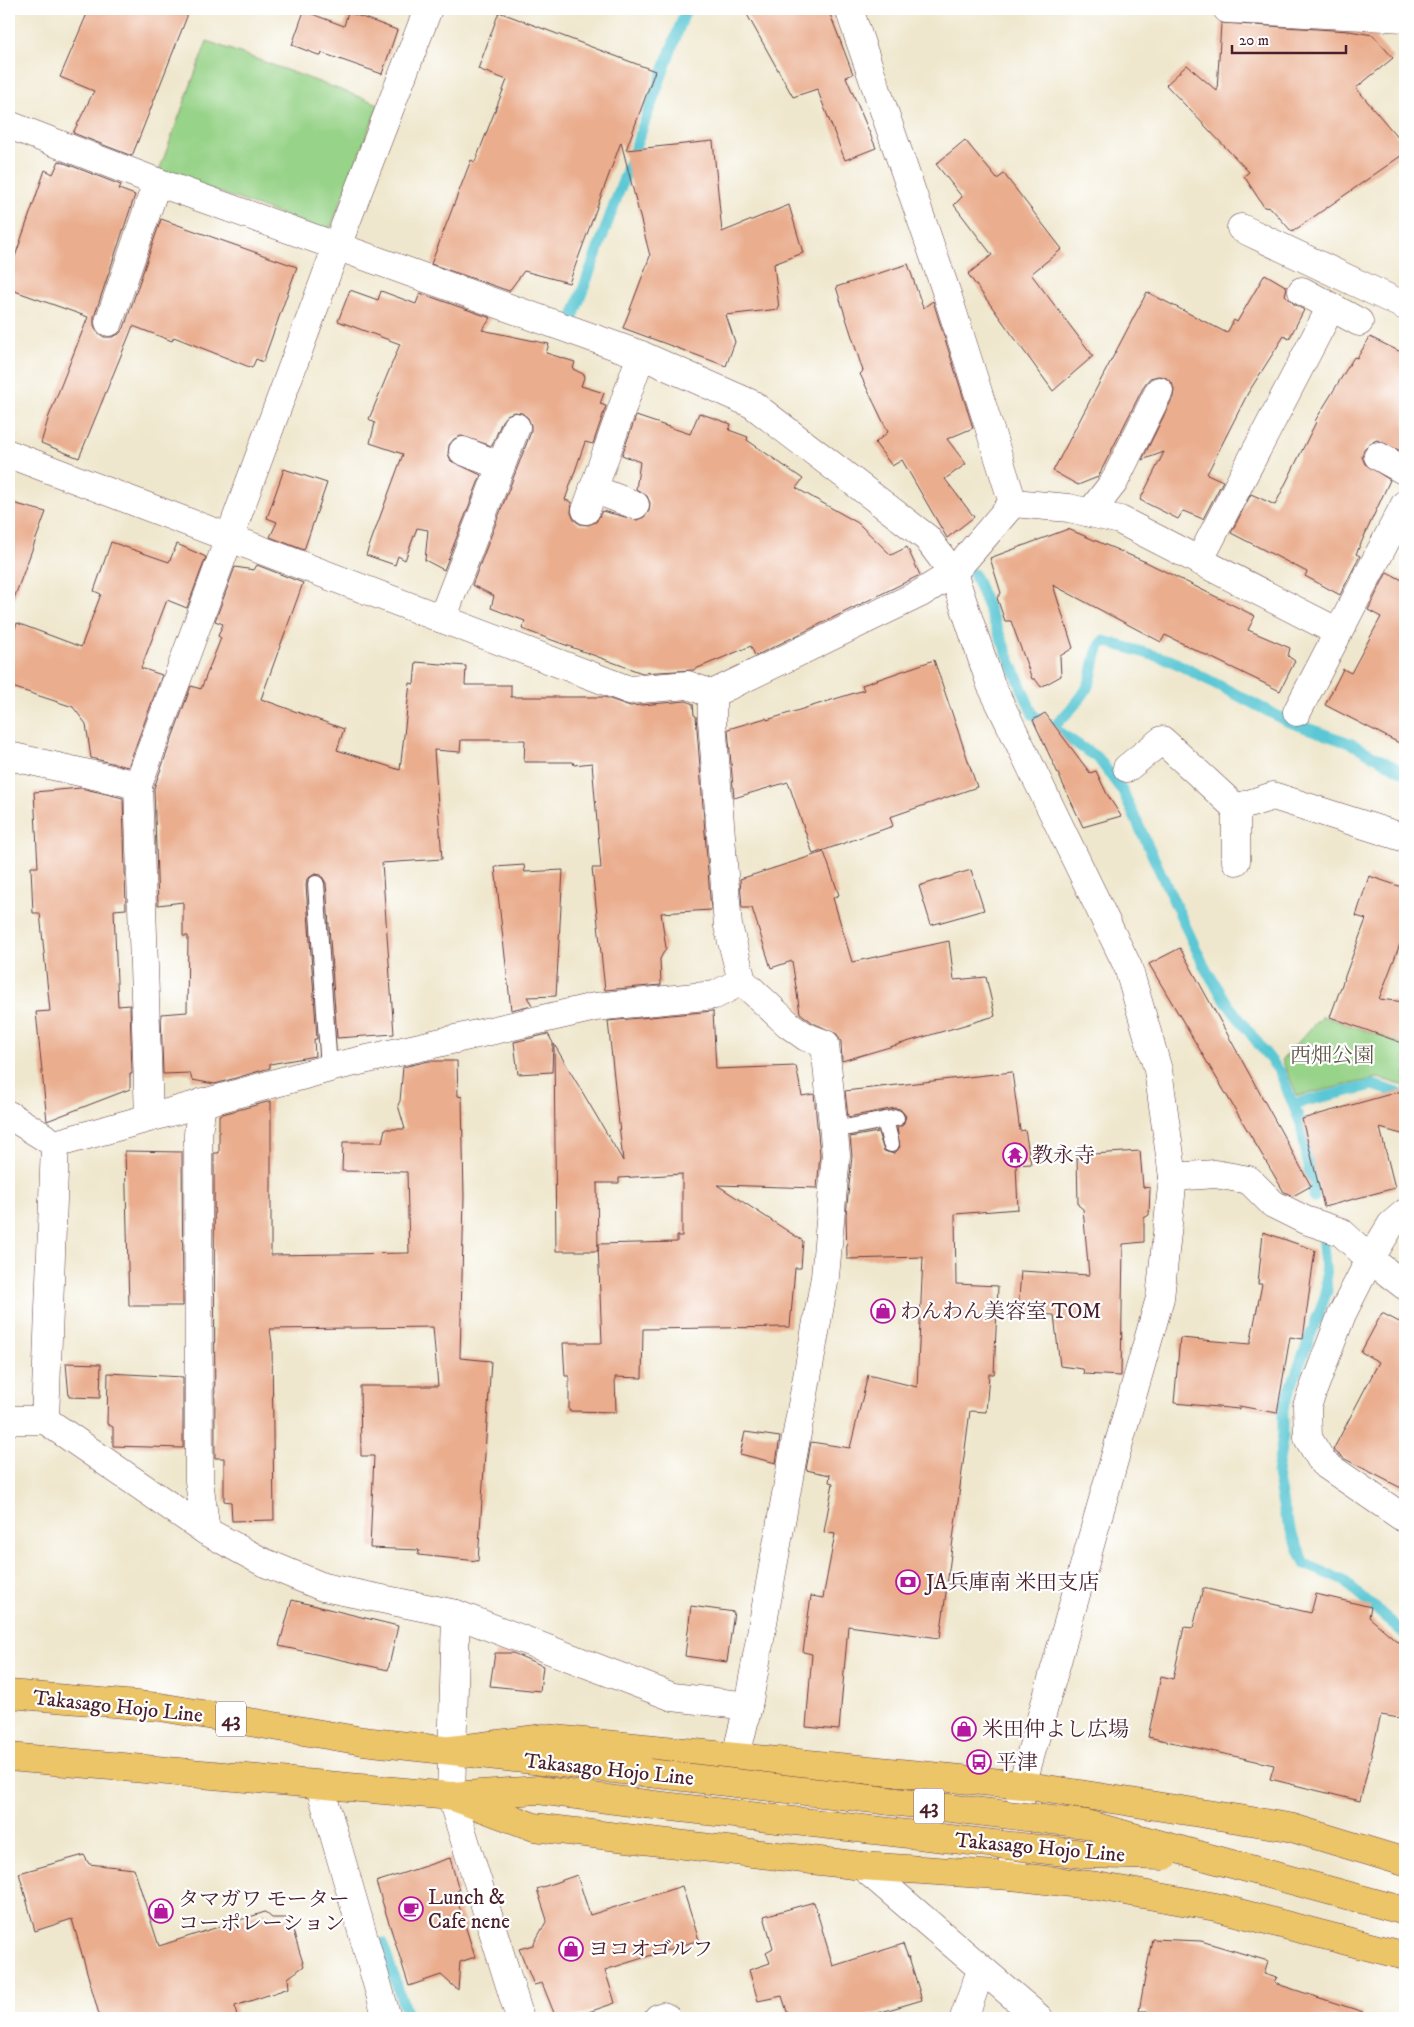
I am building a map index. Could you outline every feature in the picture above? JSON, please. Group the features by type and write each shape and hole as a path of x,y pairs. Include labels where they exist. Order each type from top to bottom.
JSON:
{"main road":[{"name":"Takasago Hojo Line","path":"9,1694 160,1707 363,1741 1086,1824 1405,1911"},
{"path":"452,1750 544,1738 1022,1785 1289,1827 1405,1862"},
{"name":"Takasago Hojo Line","path":"9,1757 320,1786 451,1796 538,1790 1083,1854 1206,1857"},
{"path":"451,1796 534,1827 862,1866 1011,1876 1096,1886 1216,1907 1405,1956"}],"street":[{"path":"149,1117 138,785 231,538 337,246 428,9"},
{"path":"848,9 948,297 1013,503"},
{"path":"1228,9 1405,18"},
{"path":"9,125 157,182 641,356 752,404 927,538 953,573 991,684 1128,967 1158,1070 1173,1177 1160,1298 1022,1785 1011,1876"},
{"path":"109,322 157,182"},
{"path":"1241,228 1405,306"},
{"path":"1302,291 1359,322"},
{"path":"1199,560 1331,307"},
{"path":"635,505 590,500 641,356"},
{"path":"1090,513 1114,482 1160,391"},
{"path":"442,619 516,427"},
{"path":"463,451 501,466"},
{"path":"9,454 629,690 688,685 712,694 921,593 953,573 1013,503"},
{"path":"1378,456 1405,471"},
{"path":"1013,503 1069,508 1120,520 1338,632"},
{"path":"1297,712 1405,504"},
{"path":"712,694 712,721 728,926 742,981 788,1024 806,1037 825,1044 836,1155 825,1277 748,1706 736,1756"},
{"path":"1127,768 1162,740 1236,808 1236,861"},
{"path":"9,756 138,785"},
{"path":"1236,808 1273,796 1405,838"},
{"path":"9,1115 55,1144 329,1068 595,1007 715,995 742,981"},
{"path":"202,1102 198,1134 199,1481 206,1531"},
{"path":"45,1420 55,1144"},
{"path":"1173,1177 1216,1174 1249,1180 1273,1204 1305,1220 1341,1232 1370,1259 1405,1286"},
{"path":"1405,1213 1392,1225 1370,1259 1342,1314 1307,1406 1308,1438 1323,1463 1405,1520"},
{"path":"9,1420 45,1420 206,1531 263,1562 323,1587 456,1614 673,1697 748,1706"},
{"path":"456,1614 451,1796 520,2018"},
{"path":"320,1786 387,2018"},
{"path":"862,1866 981,1970 1040,2018"},
{"path":"964,2018 981,1970"},
{"path":"658,2018 667,2018"}],"lane":[{"path":"316,884 329,1068"},
{"path":"834,1130 890,1119 891,1144"}],"green space":[{"path":"207,41 379,104 331,227 322,229 159,171"},
{"name":"西畑公園","path":"1322,1016 1405,1044 1405,1086 1378,1078 1297,1096 1282,1060"}],"building":[{"path":"89,9 190,9 132,156 73,133 94,91 60,77"},
{"path":"744,9 828,9 853,74 846,77 876,148 845,160 817,89 793,97"},
{"path":"304,11 344,26 348,12 397,30 382,74 322,53 321,56 292,45"},
{"path":"499,12 655,71 626,150 713,141 722,232 789,205 803,253 774,264 779,309 726,315 735,342 726,366 623,328 650,256 621,142 569,283 524,271 509,291 431,264 471,160 475,162 507,80 478,69"},
{"path":"1221,23 1349,31 1373,35 1393,58 1356,88 1405,146 1405,153 1292,232 1271,208 1264,207 1244,176 1249,172 1166,85 1187,65 1217,91"},
{"path":"965,140 997,179 1004,174 1062,249 1031,274 1093,356 1053,391 968,274 992,255 954,205 962,197 936,164"},
{"path":"59,161 121,185 119,189 135,195 94,317 94,325 97,332 104,337 112,337 119,334 124,328 161,219 297,267 263,362 256,359 252,368 174,337 172,341 133,326 79,458 41,443 49,416 88,317 9,289 9,274 45,170 53,174"},
{"path":"908,264 923,308 933,301 973,428 947,439 966,464 945,479 974,517 947,538 902,460 892,466 875,443 888,432 860,374 863,371 836,287"},
{"path":"1265,274 1287,287 1285,295 1304,310 1289,339 1284,336 1248,393 1207,474 1223,481 1203,519 1183,511 1178,519 1140,500 1164,452 1142,460 1173,397 1172,383 1165,377 1150,378 1145,384 1098,477 1078,485 1053,471 1147,292 1227,333 1234,320 1237,322"},
{"path":"350,290 378,300 381,291 416,304 420,293 491,318 482,330 549,344 546,353 575,362 573,369 585,375 581,386 604,393 600,404 606,406 593,444 585,442 565,500 572,502 571,513 574,520 580,524 588,525 596,522 602,511 637,520 644,517 649,511 650,503 647,496 636,489 640,462 622,455 636,416 690,434 699,413 731,424 729,430 748,437 747,440 803,479 796,488 858,523 891,555 907,547 920,575 755,656 751,646 693,670 642,673 522,629 525,621 491,608 494,596 472,585 531,432 528,418 522,413 514,412 507,415 502,421 492,446 461,436 454,439 449,445 448,454 451,461 481,475 444,570 425,560 428,530 417,528 405,560 398,556 395,565 366,555 403,454 370,443 375,423 369,419 400,344 338,321"},
{"path":"1370,337 1405,354 1405,446 1403,452 1377,440 1370,443 1364,449 1362,457 1365,464 1390,480 1356,554 1360,556 1340,595 1305,576 1307,572 1231,533 1251,494 1275,505 1315,421 1354,357 1357,358"},
{"path":"284,469 327,483 304,550 270,537 277,522 267,518"},
{"path":"9,502 46,512 12,604 9,603"},
{"path":"1068,529 1146,562 1255,616 1248,630 1290,648 1288,656 1295,661 1280,691 1165,635 1161,642 1053,585 1073,648 1060,656 1061,676 1041,687 1035,679 1032,679 1011,621 1005,621 997,598 1001,593 990,558"},
{"path":"111,542 169,562 177,544 206,557 187,608 167,600 141,668 162,675 128,767 91,758 86,724 73,707 9,686 9,647 17,623 81,647 101,594 94,591"},
{"path":"257,565 303,583 261,699 344,729 337,750 400,770 410,683 414,684 416,662 466,666 465,685 511,685 511,697 604,697 630,706 686,701 693,704 694,715 696,716 711,910 661,913 666,948 660,959 661,985 605,990 592,868 601,868 592,763 574,765 573,762 524,762 525,740 461,740 460,752 434,750 442,859 382,863 394,1034 337,1038 326,883 321,875 315,874 307,879 306,885 317,1039 314,1039 315,1056 270,1064 270,1068 215,1084 192,1080 190,1073 163,1074 161,1014 187,1012 188,936 183,936 183,902 158,905 154,788 191,686 201,689 221,638 218,636 223,624 215,621 235,567 254,570"},
{"path":"1387,572 1402,580 1405,574 1405,746 1325,705 1343,669 1351,673 1381,617 1368,610"},
{"path":"934,660 977,787 890,817 893,826 813,854 788,782 734,798 728,729 766,718 767,720 864,690 862,685"},
{"path":"1045,713 1090,773 1096,771 1107,794 1121,816 1083,827 1033,720"},
{"path":"81,788 123,798 126,909 114,910 118,1006 130,1005 132,1074 130,1074 130,1089 47,1121 36,1012 50,1011 40,913 33,913 31,867 38,867 34,792"},
{"path":"824,852 839,895 833,898 852,962 949,941 954,980 986,977 995,1016 842,1061 841,1042 837,1034 813,1023 800,1013 792,961 771,968 752,908 742,908 740,879"},
{"path":"524,865 525,872 563,870 556,996 527,997 532,1005 511,1010 495,867"},
{"path":"971,870 984,910 931,925 919,886"},
{"path":"1369,876 1405,888 1405,931 1379,999 1405,1002 1405,1044 1330,1017 1366,919 1356,916"},
{"path":"1180,948 1311,1186 1293,1196 1284,1192 1149,964"},
{"path":"713,1011 716,1069 796,1066 802,1096 814,1094 820,1155 817,1188 717,1185 803,1241 801,1268 795,1268 790,1327 643,1329 642,1378 615,1377 616,1412 569,1411 569,1376 565,1376 563,1343 602,1343 598,1244 677,1242 677,1236 682,1236 682,1174 619,1178 619,1183 597,1183 598,1251 556,1251 554,1044 623,1161 608,1021"},
{"path":"548,1034 553,1043 552,1072 518,1074 514,1042"},
{"path":"429,1061 457,1061 458,1096 462,1097 464,1197 460,1358 491,1361 478,1561 418,1555 419,1550 370,1548 374,1456 361,1456 360,1386 438,1386 433,1327 270,1329 272,1344 274,1520 232,1521 231,1502 224,1501 224,1458 215,1458 214,1153 219,1153 219,1115 271,1101 271,1255 409,1253 407,1172 342,1171 343,1142 382,1142 385,1129 405,1129 398,1105 403,1067"},
{"path":"1012,1072 1020,1131 1025,1130 1031,1164 1016,1165 1018,1209 955,1214 956,1284 998,1286 994,1374 989,1374 986,1412 970,1411 940,1638 848,1626 839,1730 806,1727 812,1654 803,1652 811,1596 823,1598 835,1534 824,1532 833,1483 829,1482 830,1475 806,1470 811,1442 850,1448 868,1375 917,1387 923,1257 847,1259 846,1215 852,1156 850,1137 878,1132 884,1151 894,1154 900,1147 897,1128 903,1125 906,1116 900,1109 895,1108 848,1117 845,1091"},
{"path":"1405,1090 1405,1135 1380,1128 1395,1188 1324,1207 1302,1119"},
{"path":"125,1151 182,1152 183,1306 129,1306"},
{"path":"1140,1151 1143,1187 1150,1188 1149,1215 1144,1218 1144,1242 1123,1244 1121,1376 1084,1374 1083,1369 1060,1366 1054,1315 1018,1313 1021,1271 1089,1275 1083,1209 1078,1205 1077,1155"},
{"path":"1263,1232 1315,1250 1303,1339 1290,1337 1277,1413 1239,1406 1239,1409 1174,1403 1180,1338 1250,1344 1262,1284 1258,1284"},
{"path":"1405,1309 1405,1490 1345,1459 1333,1450 1379,1362 1361,1352 1382,1313 1399,1322"},
{"path":"66,1363 101,1364 100,1398 69,1397"},
{"path":"108,1373 183,1377 183,1448 113,1446 113,1427 107,1424"},
{"path":"745,1432 780,1437 776,1463 740,1454"},
{"path":"1203,1588 1311,1613 1316,1594 1371,1607 1369,1617 1405,1648 1405,1719 1381,1715 1360,1801 1270,1779 1274,1765 1148,1737 1161,1676 1173,1679 1184,1627 1193,1628"},
{"path":"292,1600 398,1626 388,1670 279,1646"},
{"path":"691,1606 734,1612 727,1662 685,1656"},
{"path":"495,1653 513,1653 543,1666 540,1691 490,1686"},
{"path":"84,1855 89,1864 134,1869 159,1946 265,1912 272,1918 289,1918 304,1966 288,1978 289,1988 235,2006 237,2018 100,2018 72,1919 35,1931 19,1873"},
{"path":"450,1858 459,1890 455,1893 475,1957 460,1962 458,1990 441,1975 409,1986 376,1882"},
{"path":"577,1875 590,1915 682,1886 699,1940 605,1970 615,2003 571,2018 556,2018 542,1983 534,1985 519,1949 533,1945 547,1920 537,1889"},
{"path":"814,1902 833,1966 903,1944 909,1957 922,2000 861,2018 789,2018 782,1996 758,2001 749,1970 770,1963 766,1952 773,1948 764,1916"},
{"path":"1152,1939 1201,1941 1268,1961 1264,1974 1277,1978 1274,1983 1363,2012 1362,2018 1146,2018 1147,2011 1139,2011"}],"waterway":[{"path":"573,317 686,9"},
{"path":"974,574 1033,715 1098,758 1123,792 1205,968 1227,1003 1280,1072 1301,1124 1314,1197"},
{"path":"1053,728 1079,700 1087,688 1096,654 1104,641 1170,660 1287,721 1352,744 1405,773"},
{"path":"1293,1104 1374,1085 1405,1096"},
{"path":"1323,1244 1327,1291 1283,1409 1283,1435 1277,1474 1285,1516 1305,1564 1344,1581 1405,1634"},
{"path":"382,1943 408,2018"}],"place":[{"name":"教永寺","path":"1015,1155"},
{"name":"わんわん美容室 TOM","path":"883,1311"},
{"name":"JA兵庫南 米田支店","path":"908,1582"},
{"name":"米田仲よし広場","path":"964,1729"},
{"name":"平津","path":"979,1762"},
{"name":"Lunch & Cafe nene","path":"411,1909"},
{"name":"タマガワ モーター コーポレーション","path":"161,1911"},
{"name":"ヨコオゴルフ","path":"571,1949"}]}
